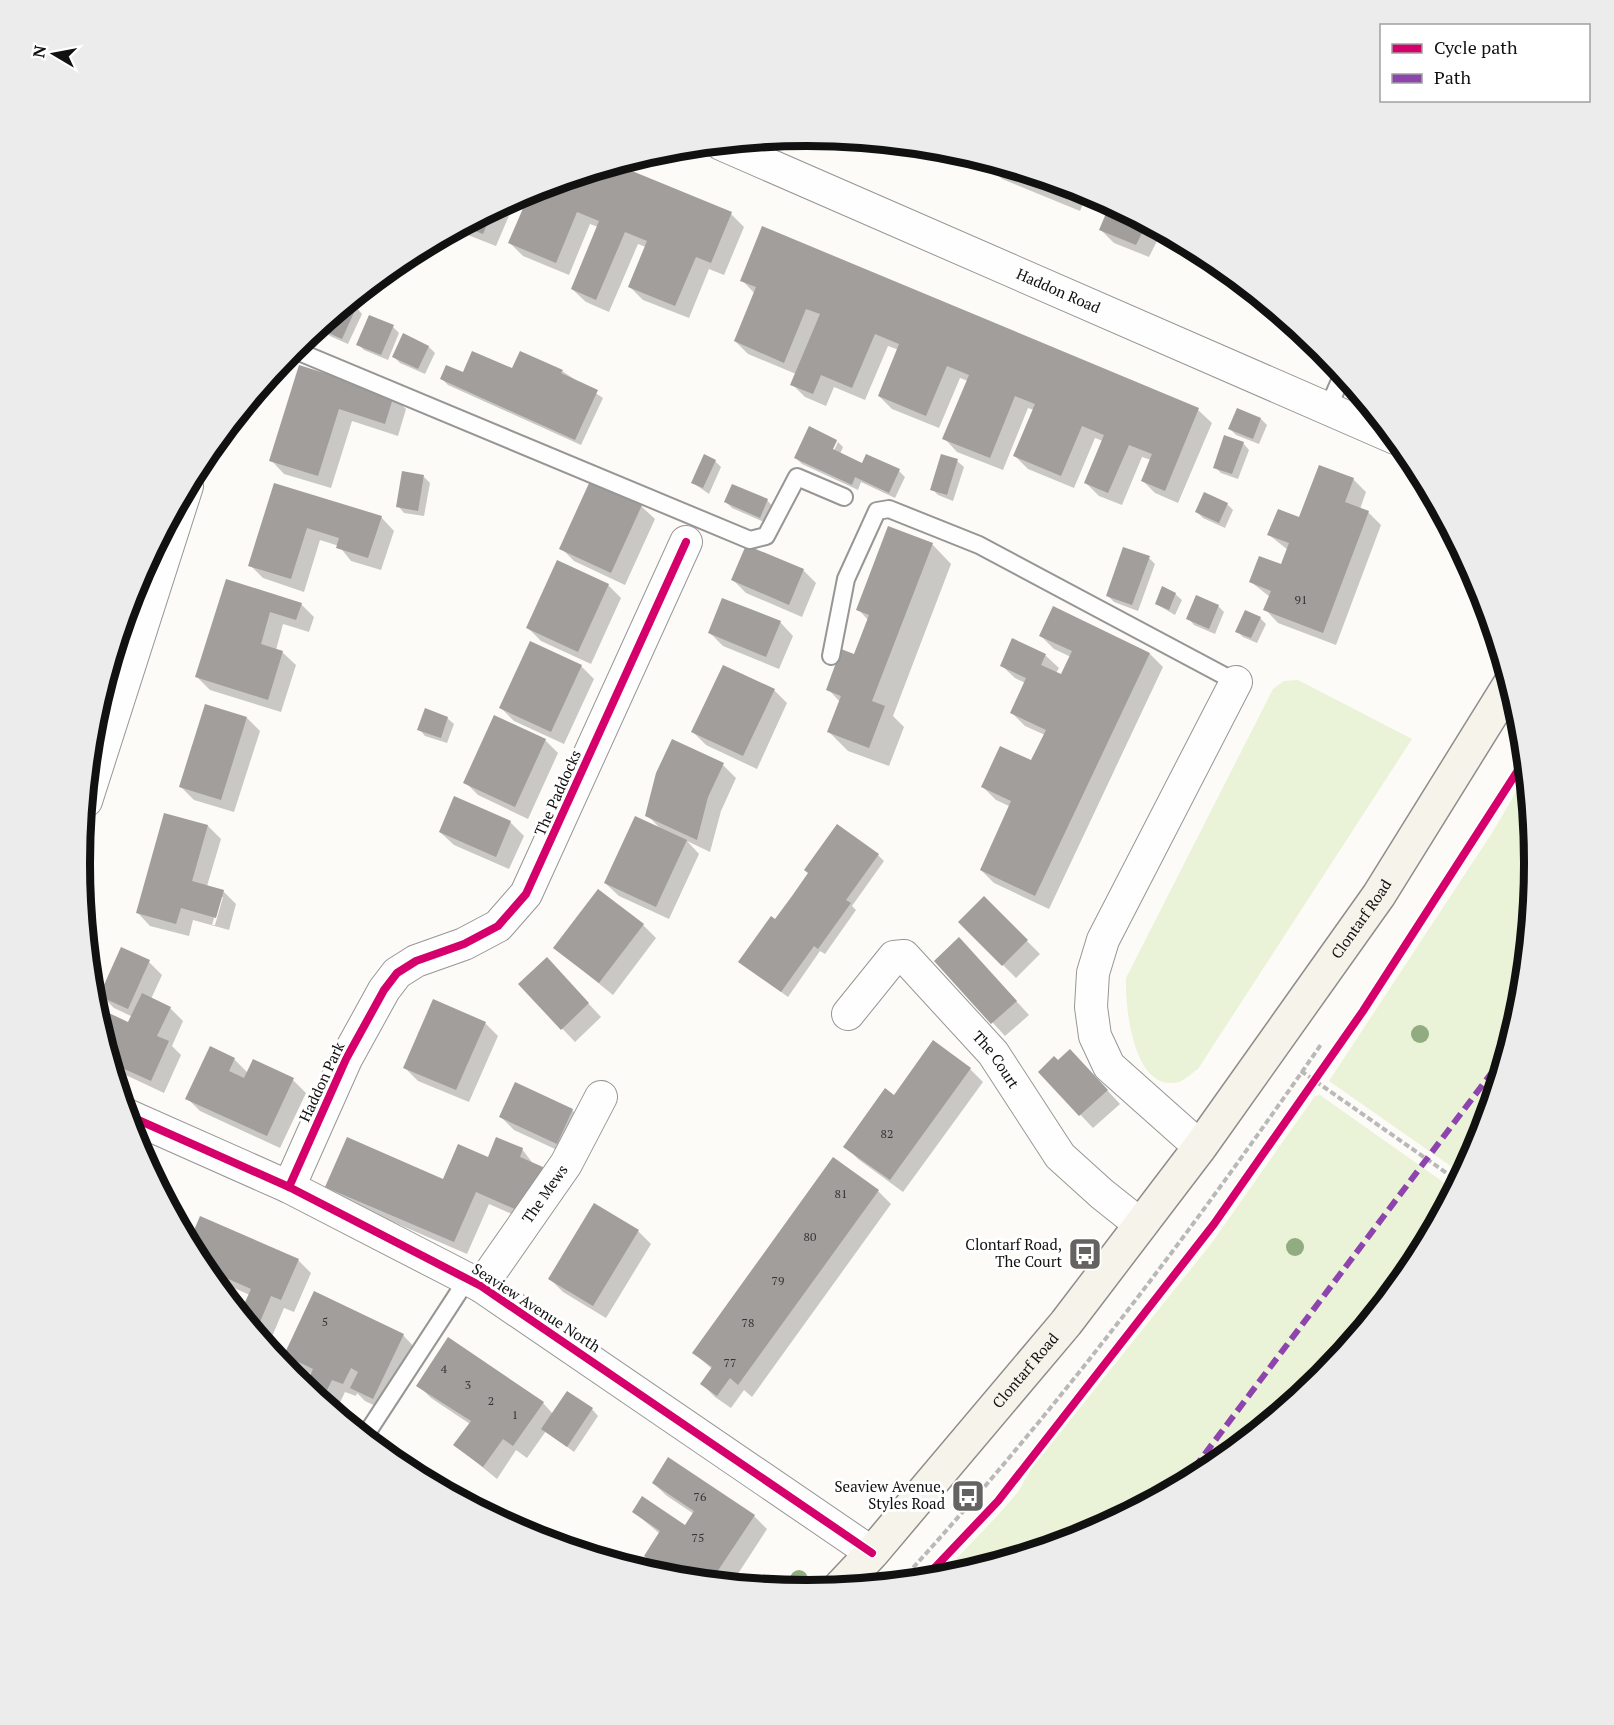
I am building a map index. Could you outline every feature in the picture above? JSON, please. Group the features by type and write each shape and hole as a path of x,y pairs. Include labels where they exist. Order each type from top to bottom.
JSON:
{"main road":[{"name":"Clontarf Road","path":"848,1578 1066,1323 1200,1147 1379,895 1503,693"}],"street":[{"name":"Haddon Road","path":"734,150 1380,431"},
{"path":"96,770 174,526"},
{"name":"The Paddocks","path":"384,990 397,973 416,961 464,944 498,926 526,894 686,542"},
{"path":"1200,1147 1109,1066 1095,1036 1091,1007 1093,973 1103,940 1236,682"},
{"name":"The Court","path":"848,1014 894,957 904,956 993,1053 1060,1156 1141,1225"},
{"name":"Haddon Park","path":"289,1187 346,1059 384,990"},
{"name":"The Mews","path":"475,1282 566,1164 601,1097"},
{"name":"Seaview Avenue North","path":"138,1120 289,1187 475,1282 872,1553"}],"lane":[{"path":"303,353 750,540 766,536 797,477 844,498"},
{"path":"1328,408 1339,383"},
{"path":"831,656 846,579 877,511 889,509 979,545 1236,682"},
{"path":"369,1430 475,1282"}],"path":[{"path":"1269,1048 1452,1176"},
{"path":"1309,1091 1322,1072"}],"green space":[{"path":"1298,680 1412,739 1198,1069 1179,1082 1163,1082 1151,1075 1142,1062 1135,1045 1127,1008 1126,978 1273,689 1284,681"},
{"path":"1519,786 1524,862 1518,956 1500,1048 1486,1093 1455,1169 1329,1081 1492,833"},
{"path":"1320,1095 1447,1185 1403,1261 1376,1299 1346,1335 1280,1402 1205,1459 1124,1506 1081,1525 993,1555 950,1565 1018,1492 1031,1469 1211,1244 1315,1096"}],"building":[{"path":"626,169 732,212 711,263 696,257 675,306 628,287 647,241 625,232 596,300 571,289 599,221 577,212 556,263 508,243 525,203"},
{"path":"1012,176 1068,195 1067,199"},
{"path":"1107,211 1144,230 1136,245 1099,230"},
{"path":"489,220 483,234 471,230"},
{"path":"762,226 1199,408 1165,491 1141,481 1152,454 1129,445 1108,493 1084,483 1104,435 1082,426 1061,476 1013,456 1035,404 1015,396 990,458 942,439 969,375 947,366 926,416 878,396 899,344 875,334 852,388 821,375 813,394 790,385 820,314 806,309 784,363 734,341 756,287 740,281"},
{"path":"356,306 357,306 342,339 325,331"},
{"path":"369,315 394,325 381,355 356,345"},
{"path":"403,333 429,346 418,369 392,357"},
{"path":"472,351 512,368 520,351 563,370 561,373 598,390 575,440 440,379 446,365 463,372"},
{"path":"299,365 394,395 385,424 339,409 318,476 269,461"},
{"path":"1237,408 1261,418 1253,439 1228,429"},
{"path":"809,426 837,440 833,449 862,463 866,454 900,469 889,493 855,477 852,485 794,458"},
{"path":"1224,435 1244,442 1232,474 1213,468"},
{"path":"704,454 716,460 703,488 691,483"},
{"path":"941,454 958,459 947,495 930,490"},
{"path":"1319,465 1354,478 1345,502 1369,511 1323,633 1263,610 1271,591 1249,582 1259,556 1281,564 1289,543 1267,535 1278,509 1299,517"},
{"path":"402,471 424,475 418,511 396,507"},
{"path":"590,481 642,505 611,573 559,549"},
{"path":"274,483 382,516 368,558 336,548 339,538 307,528 291,579 248,566"},
{"path":"732,484 768,499 760,518 724,502"},
{"path":"1204,492 1228,503 1219,523 1195,512"},
{"path":"888,526 933,543 872,701 885,706 869,748 827,732 841,696 826,690 841,649 854,654 869,615 856,610"},
{"path":"746,545 804,569 789,605 731,580"},
{"path":"1123,547 1150,556 1132,605 1106,596"},
{"path":"557,560 609,584 578,652 526,628"},
{"path":"226,579 302,603 296,620 270,612 261,644 283,651 268,700 195,677"},
{"path":"1162,586 1176,593 1169,610 1155,604"},
{"path":"1196,595 1219,605 1209,629 1186,619"},
{"path":"722,598 781,621 766,657 708,633"},
{"path":"1053,606 1150,653 1035,896 980,870 1011,801 981,787 1000,746 1031,760 1046,730 1010,713 1026,678 1000,666 1012,638 1046,654 1041,665 1061,674 1072,651 1039,636"},
{"path":"1245,610 1261,617 1251,638 1235,632"},
{"path":"530,641 582,665 551,732 499,708"},
{"path":"723,665 775,689 743,756 691,732"},
{"path":"205,704 247,717 221,800 179,787"},
{"path":"425,708 448,717 441,738 417,730"},
{"path":"494,715 546,739 515,807 463,783"},
{"path":"672,739 724,763 708,797 697,840 645,816 656,773"},
{"path":"454,796 511,821 496,857 439,832"},
{"path":"164,813 208,825 192,881 224,890 216,918 181,908 176,924 136,913"},
{"path":"635,816 687,840 656,907 604,883"},
{"path":"837,824 879,854 846,900 851,903 818,949 814,946 781,992 738,962 771,916 775,919 792,896 808,873 804,870"},
{"path":"598,889 644,924 599,983 553,948"},
{"path":"984,896 1028,940 1002,966 958,922"},
{"path":"959,937 1017,1001 991,1024 934,961"},
{"path":"121,947 150,960 128,1009 103,998 102,990"},
{"path":"547,957 589,1003 561,1030 518,984"},
{"path":"142,993 171,1007 157,1036 169,1041 151,1081 120,1067 106,1012 128,1022"},
{"path":"433,999 486,1022 456,1090 403,1068"},
{"path":"933,1040 971,1068 890,1180 843,1147 885,1088 894,1095"},
{"path":"210,1046 235,1058 229,1071 244,1078 253,1059 294,1078 267,1136 185,1099"},
{"path":"1070,1049 1108,1090 1079,1116 1038,1072 1054,1056 1058,1060"},
{"path":"515,1082 573,1109 557,1144 499,1117"},
{"path":"347,1137 443,1179 458,1144 488,1157 496,1137 523,1148 520,1157 543,1167 524,1213 476,1192 454,1242 325,1187"},
{"path":"833,1157 879,1190 738,1385 730,1378 717,1396 700,1384 712,1367 692,1353"},
{"path":"594,1203 639,1230 593,1306 548,1279"},
{"path":"200,1216 299,1259 281,1300 271,1296 259,1324 243,1306 251,1289 222,1276 193,1232"},
{"path":"314,1291 404,1334 373,1399 350,1388 358,1372 351,1368 343,1384 332,1380 325,1394 309,1378 313,1369 289,1357 285,1353"},
{"path":"448,1337 544,1402 513,1446 503,1439 483,1467 453,1445 471,1421 416,1386"},
{"path":"567,1391 593,1408 567,1447 541,1429"},
{"path":"668,1457 755,1515 716,1573 654,1563 644,1556 660,1531 632,1512 642,1496 685,1525 694,1511 652,1483"}],"marked path":[{"path":"1198,1463 1493,1071"}],"cycle path":[{"path":"289,1187 346,1059 384,990 397,973 416,961 464,944 498,926 526,894 686,542"},
{"path":"935,1568 998,1501 1214,1224 1363,1011 1518,770"},
{"path":"138,1120 289,1187 481,1286 872,1553"}],"place":[{"name":"Clontarf Road, The Court","path":"1085,1254"},
{"name":"Seaview Avenue, Styles Road","path":"968,1496"}]}
